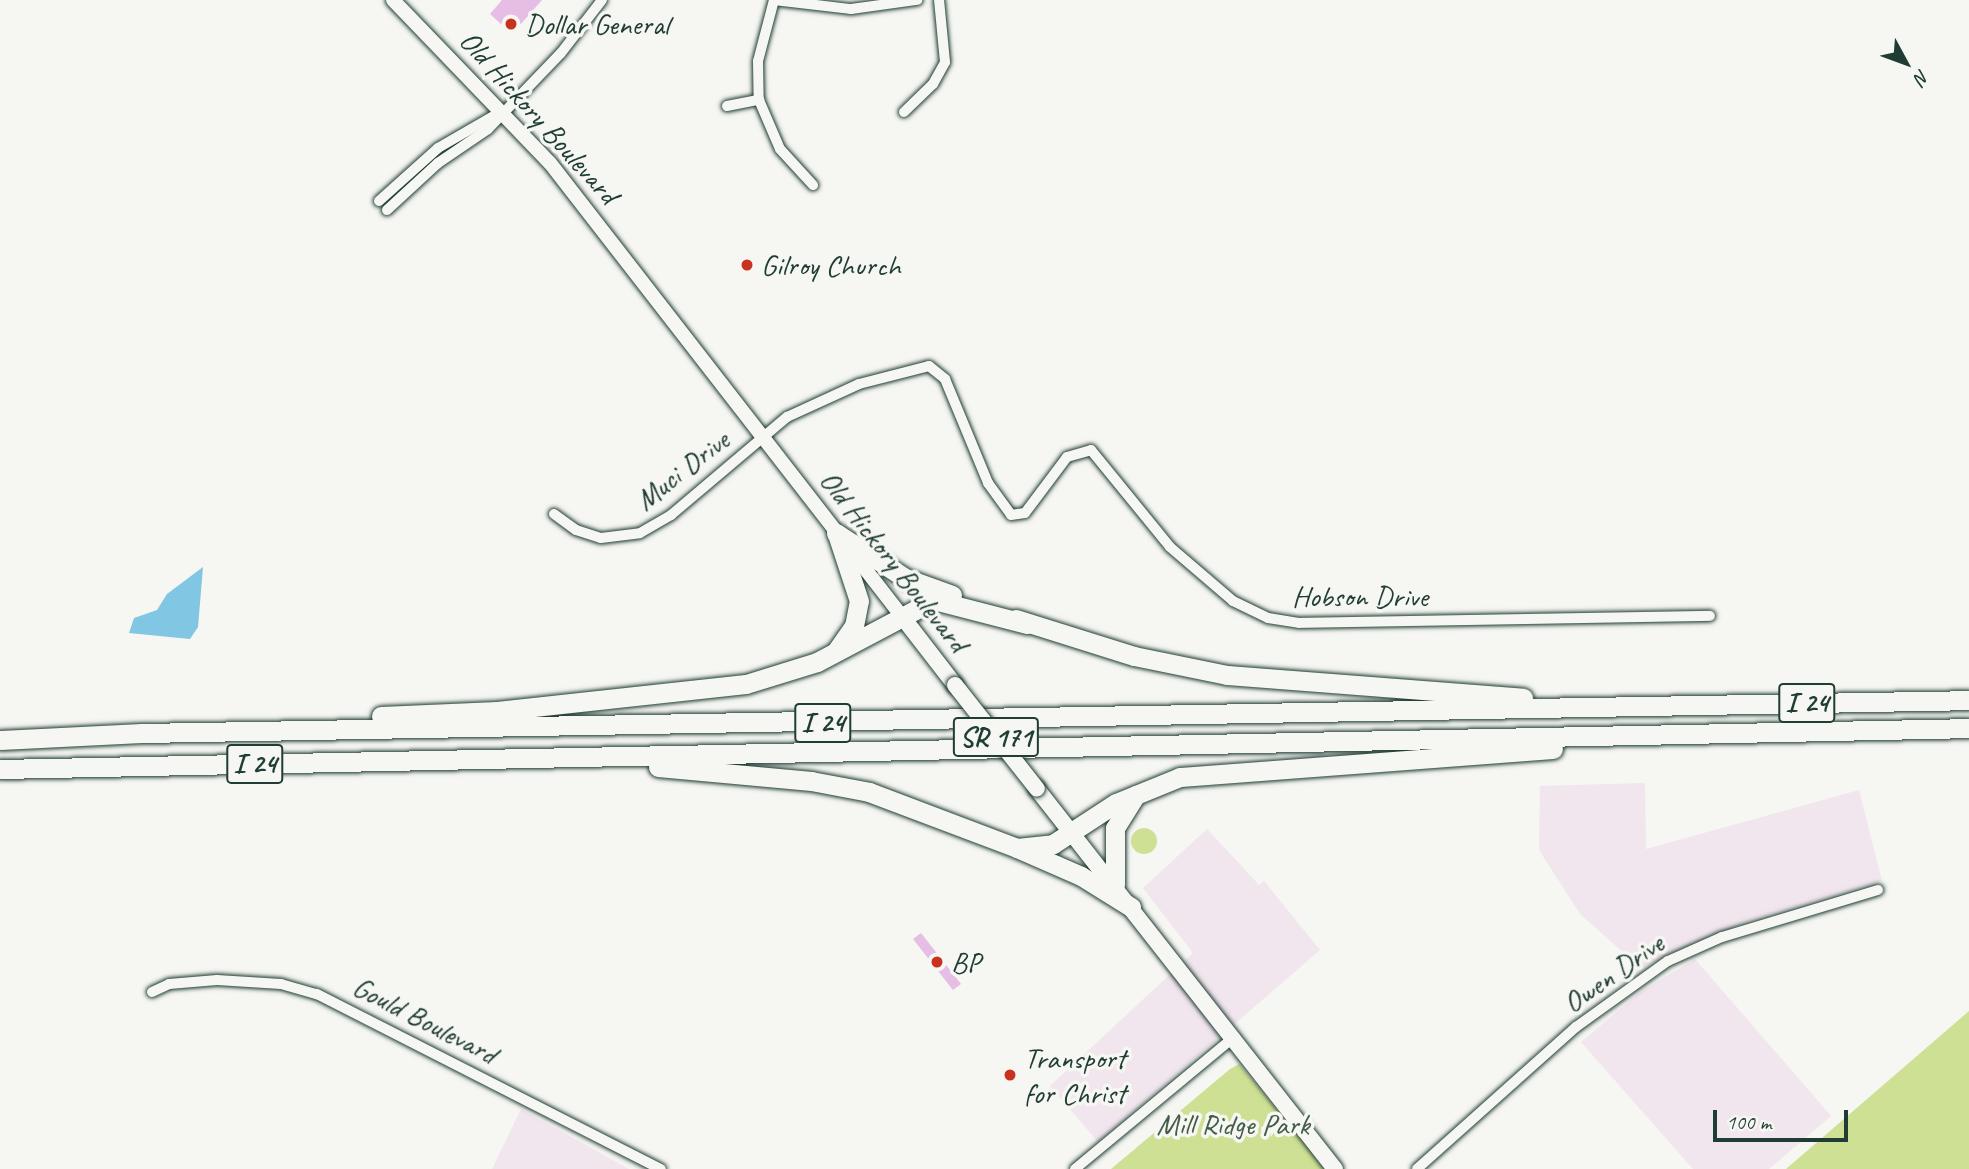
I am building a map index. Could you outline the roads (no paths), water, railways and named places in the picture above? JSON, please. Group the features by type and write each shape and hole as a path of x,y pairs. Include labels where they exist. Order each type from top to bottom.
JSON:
{"highway":[{"path":"836,533 905,578 1027,624"},
{"path":"827,657 848,638 859,609 858,586 836,533"},
{"path":"142,733 228,722 467,713 690,693 765,679 827,657 938,600 1133,656 1227,675 1646,707"},
{"name":"I 24","path":"0,740 142,733 1969,700"},
{"name":"I 24","path":"0,769 1969,728"},
{"path":"1017,848 1043,848 1146,788 1217,772 1806,732"},
{"path":"511,758 811,781 869,792 1017,848 1081,876 1131,907"},
{"path":"1115,885 1115,828 1125,807 1146,788"}],"main road":[{"name":"Old Hickory Boulevard","path":"393,0 502,111 580,200 836,533 1115,885 1335,1169"}],"street":[{"path":"383,205 438,148 502,111 561,53 602,0"},
{"path":"813,186 779,149 759,100 758,61 774,0 851,9 917,0"},
{"path":"904,112 933,84 945,62 939,0"},
{"path":"727,106 759,100"},
{"name":"Hobson Drive","path":"762,438 787,417 836,392 910,367 933,366 955,399 994,495 1010,515 1025,513 1067,457 1079,450 1094,452 1165,542 1233,601 1268,618 1299,623 1710,616"},
{"name":"Muci Drive","path":"554,514 576,530 601,538 640,533 671,515 762,438"},
{"name":"Owen Drive","path":"1417,1169 1576,1027 1668,961 1722,937 1878,890"},
{"name":"Gould Boulevard","path":"152,992 169,984 216,980 281,984 317,994 661,1169"},
{"path":"1075,1169 1233,1038"}],"water":[{"path":"203,567 198,627 190,639 129,633 134,618 157,610 167,594"}],"place":[{"name":"Dollar General","path":"511,24"},
{"name":"Gilroy Church","path":"747,265"},
{"name":"BP","path":"937,962"},
{"name":"Transport for Christ","path":"1010,1075"}],"park label":[{"name":"Mill Ridge Park","path":"1233,1124"}]}
